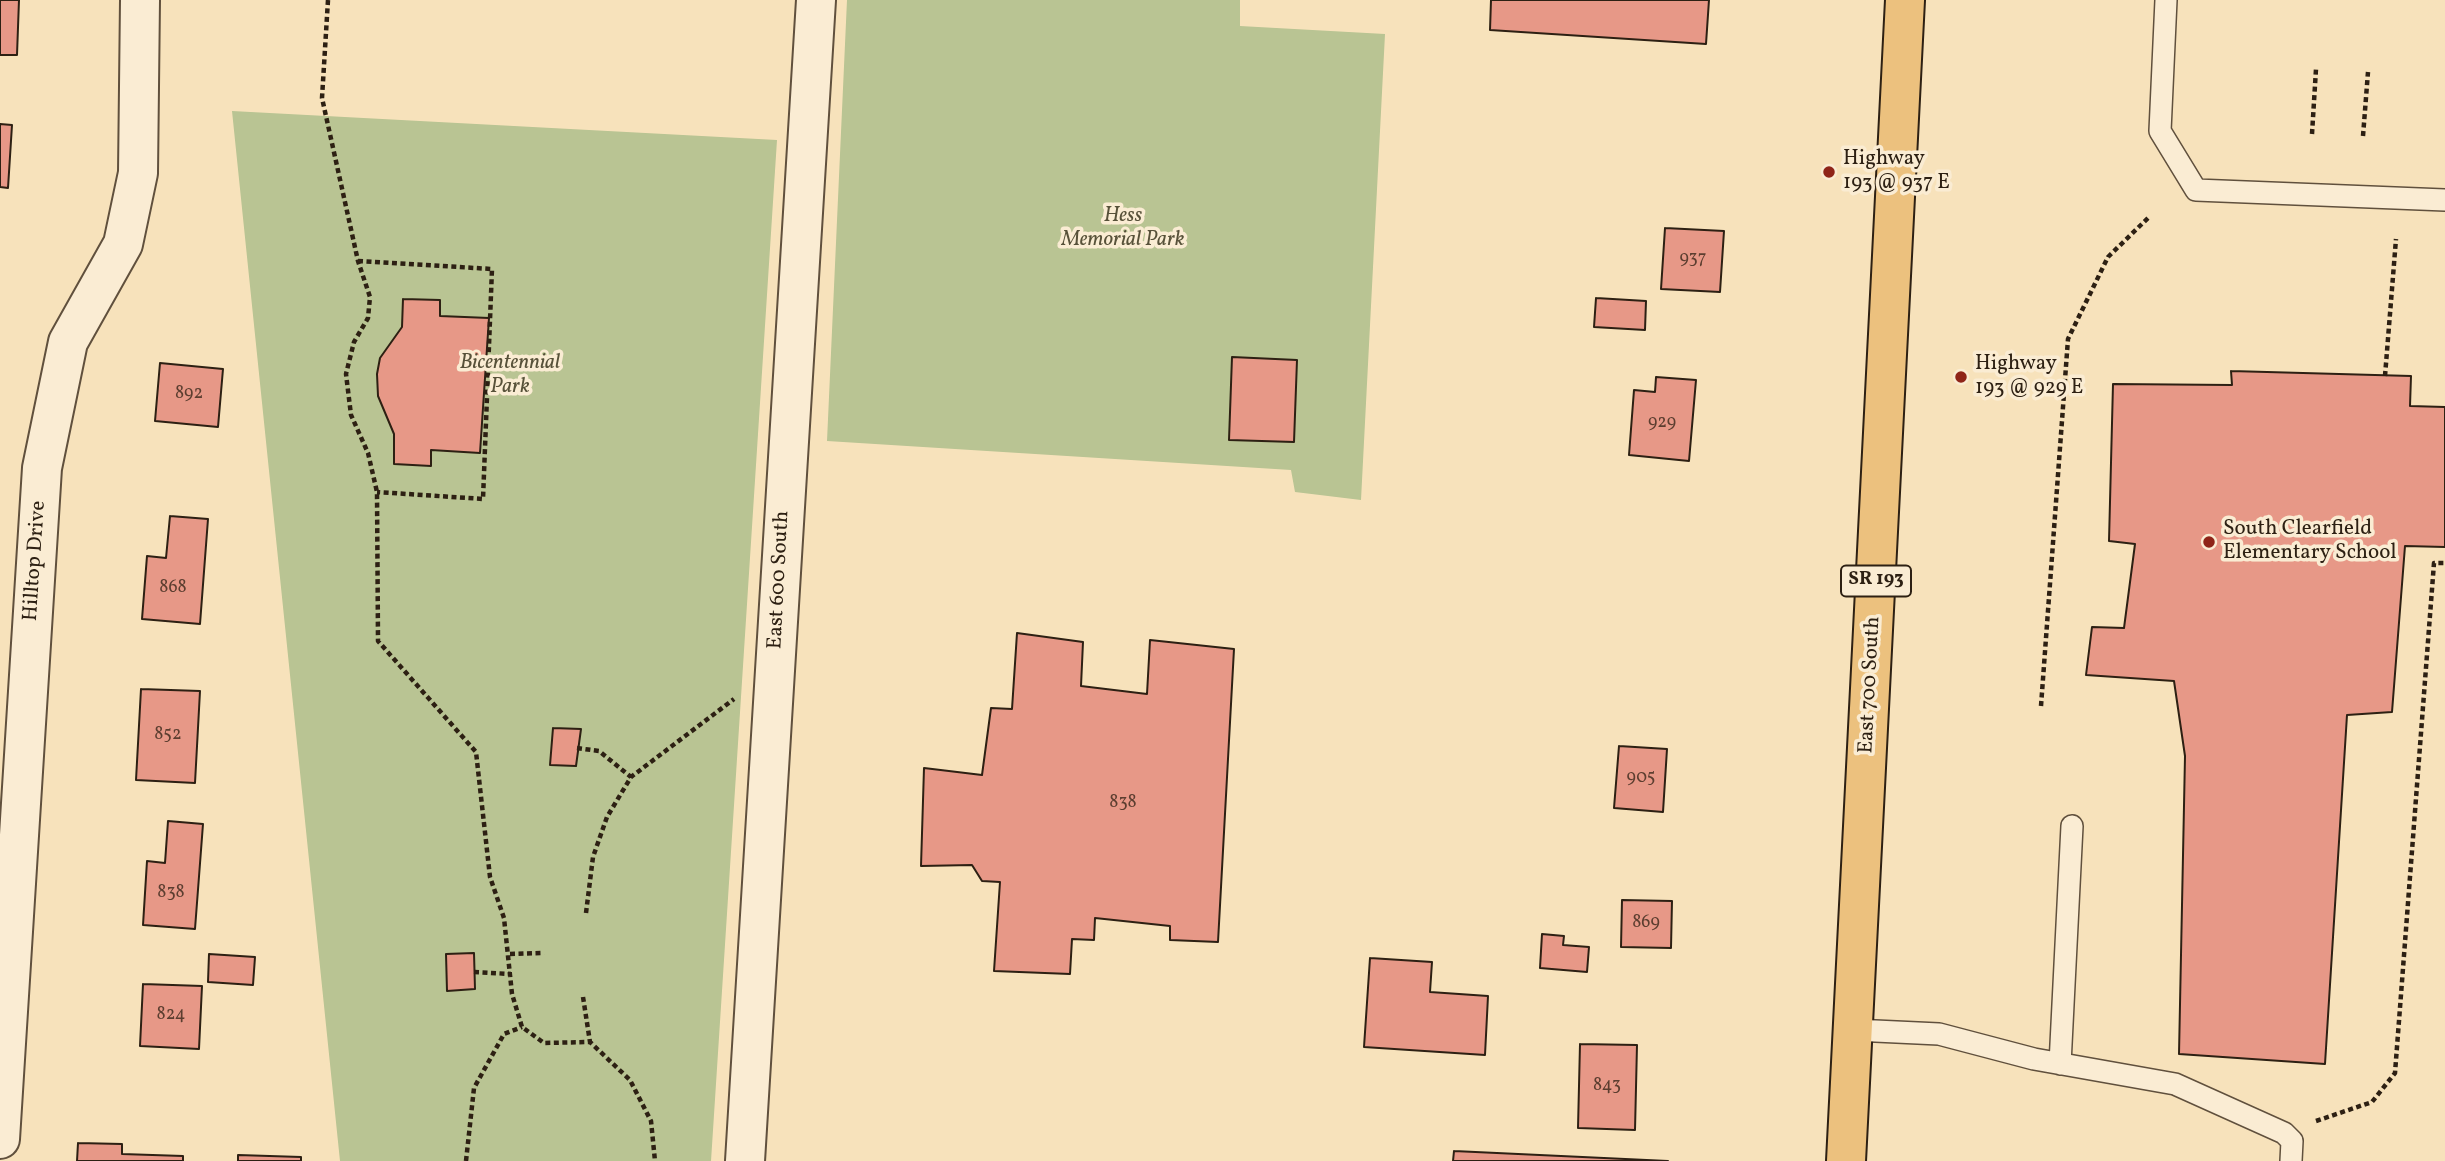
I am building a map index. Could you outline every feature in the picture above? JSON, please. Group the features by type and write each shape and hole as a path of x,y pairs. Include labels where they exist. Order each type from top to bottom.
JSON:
{"main road":[{"name":"East 700 South","path":"1846,1161 1905,0"}],"street":[{"name":"Hilltop Drive","path":"0,1139 42,468 68,342 123,244 138,173 140,0"},
{"name":"East 600 South","path":"745,1161 816,0"}],"lane":[{"path":"2166,0 2160,131 2196,190 2445,200"},
{"path":"2060,1064 2071,826"},
{"path":"1854,1030 1939,1034 2060,1064 2175,1084 2284,1133 2292,1141 2291,1161"}],"path":[{"path":"328,0 322,98 358,261 370,297 368,318 354,342 346,373 351,415 368,453 377,492 378,641 476,752 490,877 504,918 510,954 512,994 522,1027 544,1044 590,1042"},
{"path":"2312,134 2316,69"},
{"path":"2363,136 2368,72"},
{"path":"2041,706 2068,339 2108,257 2148,218"},
{"path":"2385,376 2396,239"},
{"path":"358,261 492,269 483,499 377,492"},
{"path":"2310,1123 2372,1102 2395,1073 2434,563 2445,563"},
{"path":"586,913 593,857 607,817 631,777 734,699 773,701"},
{"path":"577,748 599,751 631,777"},
{"path":"510,954 544,953"},
{"path":"474,972 511,974"},
{"path":"583,997 590,1042 630,1080 651,1121 655,1161"},
{"path":"467,1161 474,1088 504,1034 522,1027"}],"green space":[{"name":"Hess Memorial Park","path":"847,0 1240,0 1240,26 1385,34 1361,500 1295,492 1291,470 827,441"},
{"name":"Bicentennial Park","path":"232,111 777,140 711,1161 340,1161"}],"building":[{"path":"0,0 19,0 17,55 0,55"},
{"path":"1491,0 1709,0 1706,44 1490,30"},
{"path":"0,124 12,125 8,188 0,187"},
{"path":"1665,228 1724,231 1720,292 1661,289"},
{"path":"1596,298 1646,301 1645,330 1594,327"},
{"path":"403,299 440,300 440,316 489,318 480,453 431,450 431,466 394,464 394,434 378,396 377,374 380,358 402,327"},
{"path":"1232,357 1297,360 1294,442 1229,440"},
{"path":"160,363 223,369 218,427 155,421"},
{"name":"South Clearfield Elementary School","path":"2231,371 2411,376 2410,406 2445,407 2445,547 2405,546 2392,712 2347,715 2325,1064 2179,1054 2185,756 2174,681 2086,675 2092,627 2124,628 2135,544 2109,541 2113,384 2232,385"},
{"path":"1656,377 1696,380 1689,461 1629,455 1634,390 1655,392"},
{"path":"170,516 208,519 200,624 142,619 147,556 166,558"},
{"path":"1017,633 1083,642 1081,686 1147,694 1150,640 1234,649 1218,942 1170,940 1170,926 1095,918 1094,940 1072,939 1070,974 994,971 1000,882 982,881 972,865 921,866 924,768 982,775 991,708 1012,709"},
{"path":"141,689 200,691 195,783 136,780"},
{"path":"553,728 581,729 576,766 550,765"},
{"path":"1619,746 1667,749 1663,812 1614,808"},
{"path":"168,821 203,824 195,929 143,925 147,861 165,863"},
{"path":"1622,900 1672,901 1671,948 1621,947"},
{"path":"1542,934 1564,936 1563,945 1589,947 1587,972 1540,968"},
{"path":"474,953 475,989 447,991 446,954"},
{"path":"209,954 255,957 253,985 208,982"},
{"path":"1370,958 1432,962 1430,992 1488,996 1485,1055 1364,1047"},
{"path":"143,984 202,986 199,1049 140,1046"},
{"path":"1580,1044 1637,1045 1635,1130 1578,1128"},
{"path":"78,1143 122,1144 122,1154 183,1156 183,1161 77,1161"},
{"path":"1454,1151 1668,1161 1453,1161"},
{"path":"238,1155 301,1157 301,1161 238,1161"}],"place":[{"name":"Highway 193 @ 937 E","path":"1829,172"},
{"name":"Highway 193 @ 929 E","path":"1961,377"},
{"name":"South Clearfield Elementary School","path":"2209,542"}]}
